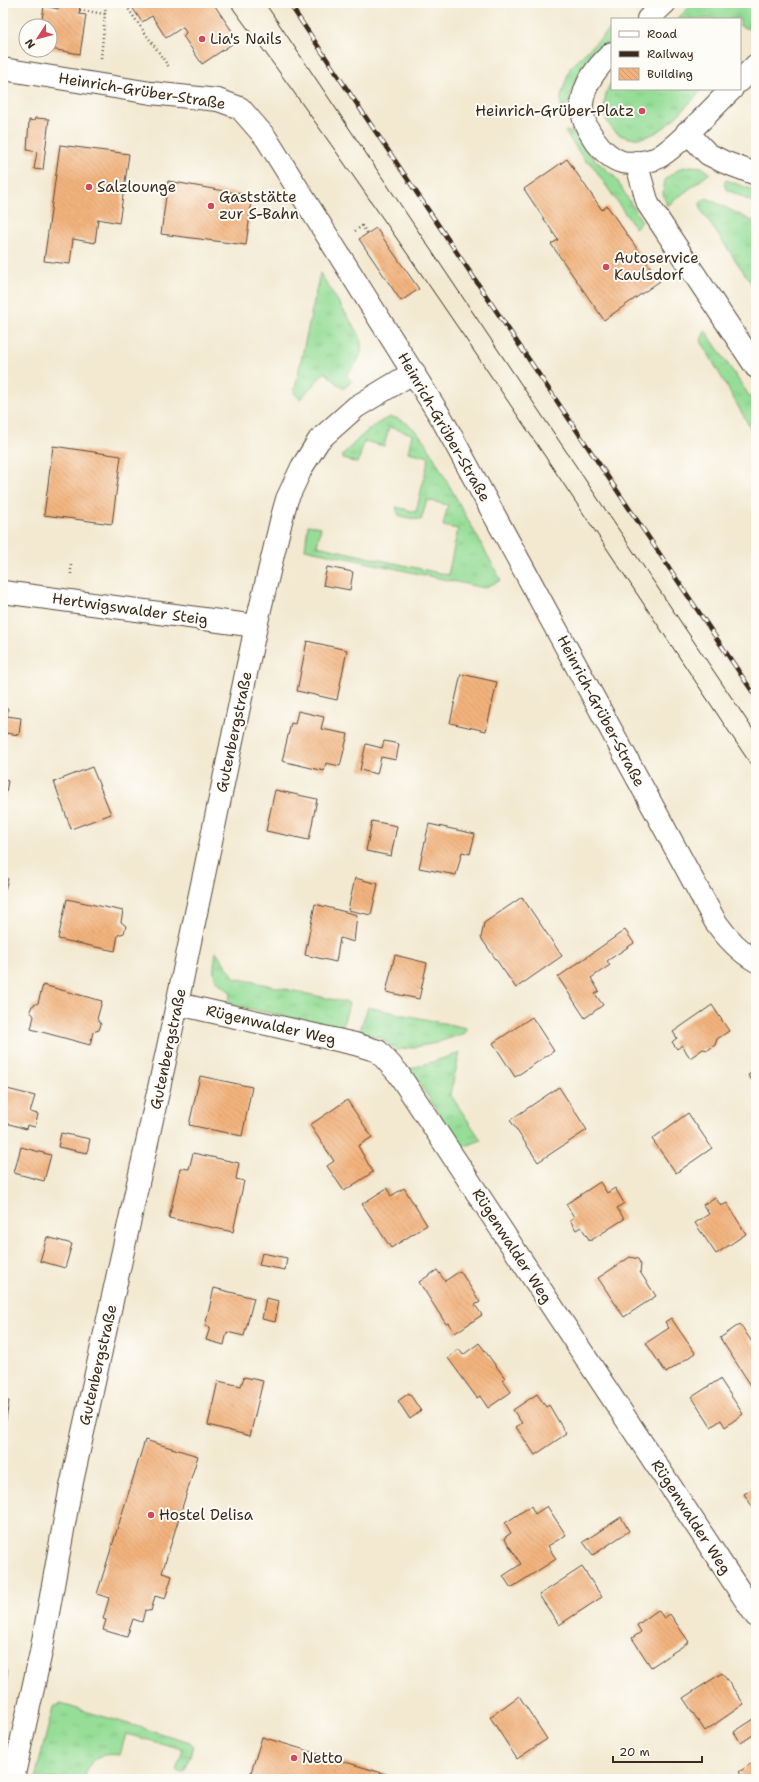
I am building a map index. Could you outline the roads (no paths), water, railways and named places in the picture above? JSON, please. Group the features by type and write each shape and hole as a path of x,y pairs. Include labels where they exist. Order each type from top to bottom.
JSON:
{"street":[{"path":"649,18 665,3"},
{"path":"611,54 600,64 589,81 582,105 585,120 592,136 601,149 622,162 636,162 655,159 671,148 731,90"},
{"path":"741,80 756,65"},
{"name":"Heinrich-Grüber-Straße","path":"3,69 151,93 218,100 240,108 266,138 442,418 715,920 730,941 746,955 756,960"},
{"path":"687,132 708,154 724,162 756,174"},
{"path":"636,162 648,204 756,367"},
{"name":"Gutenbergstraße","path":"13,1779 41,1652 70,1490 178,1004 256,626 287,499 302,467 319,440 356,407 414,372"},
{"name":"Hertwigswalder Steig","path":"3,592 256,626"},
{"name":"Rügenwalder Weg","path":"178,1004 378,1051 398,1073 756,1616"}],"tram line":[{"path":"229,3 365,192 497,384 756,772"},
{"path":"265,3 756,734"}],"railway":[{"path":"289,3 756,697"}],"place":[{"name":"Lia's Nails","path":"202,39"},
{"name":"Heinrich-Grüber-Platz","path":"642,111"},
{"name":"Salzlounge","path":"89,187"},
{"name":"Gaststätte zur S-Bahn","path":"211,206"},
{"name":"Autoservice Kaulsdorf","path":"606,267"},
{"name":"Hostel Delisa","path":"151,1515"},
{"name":"Netto","path":"294,1758"}]}
